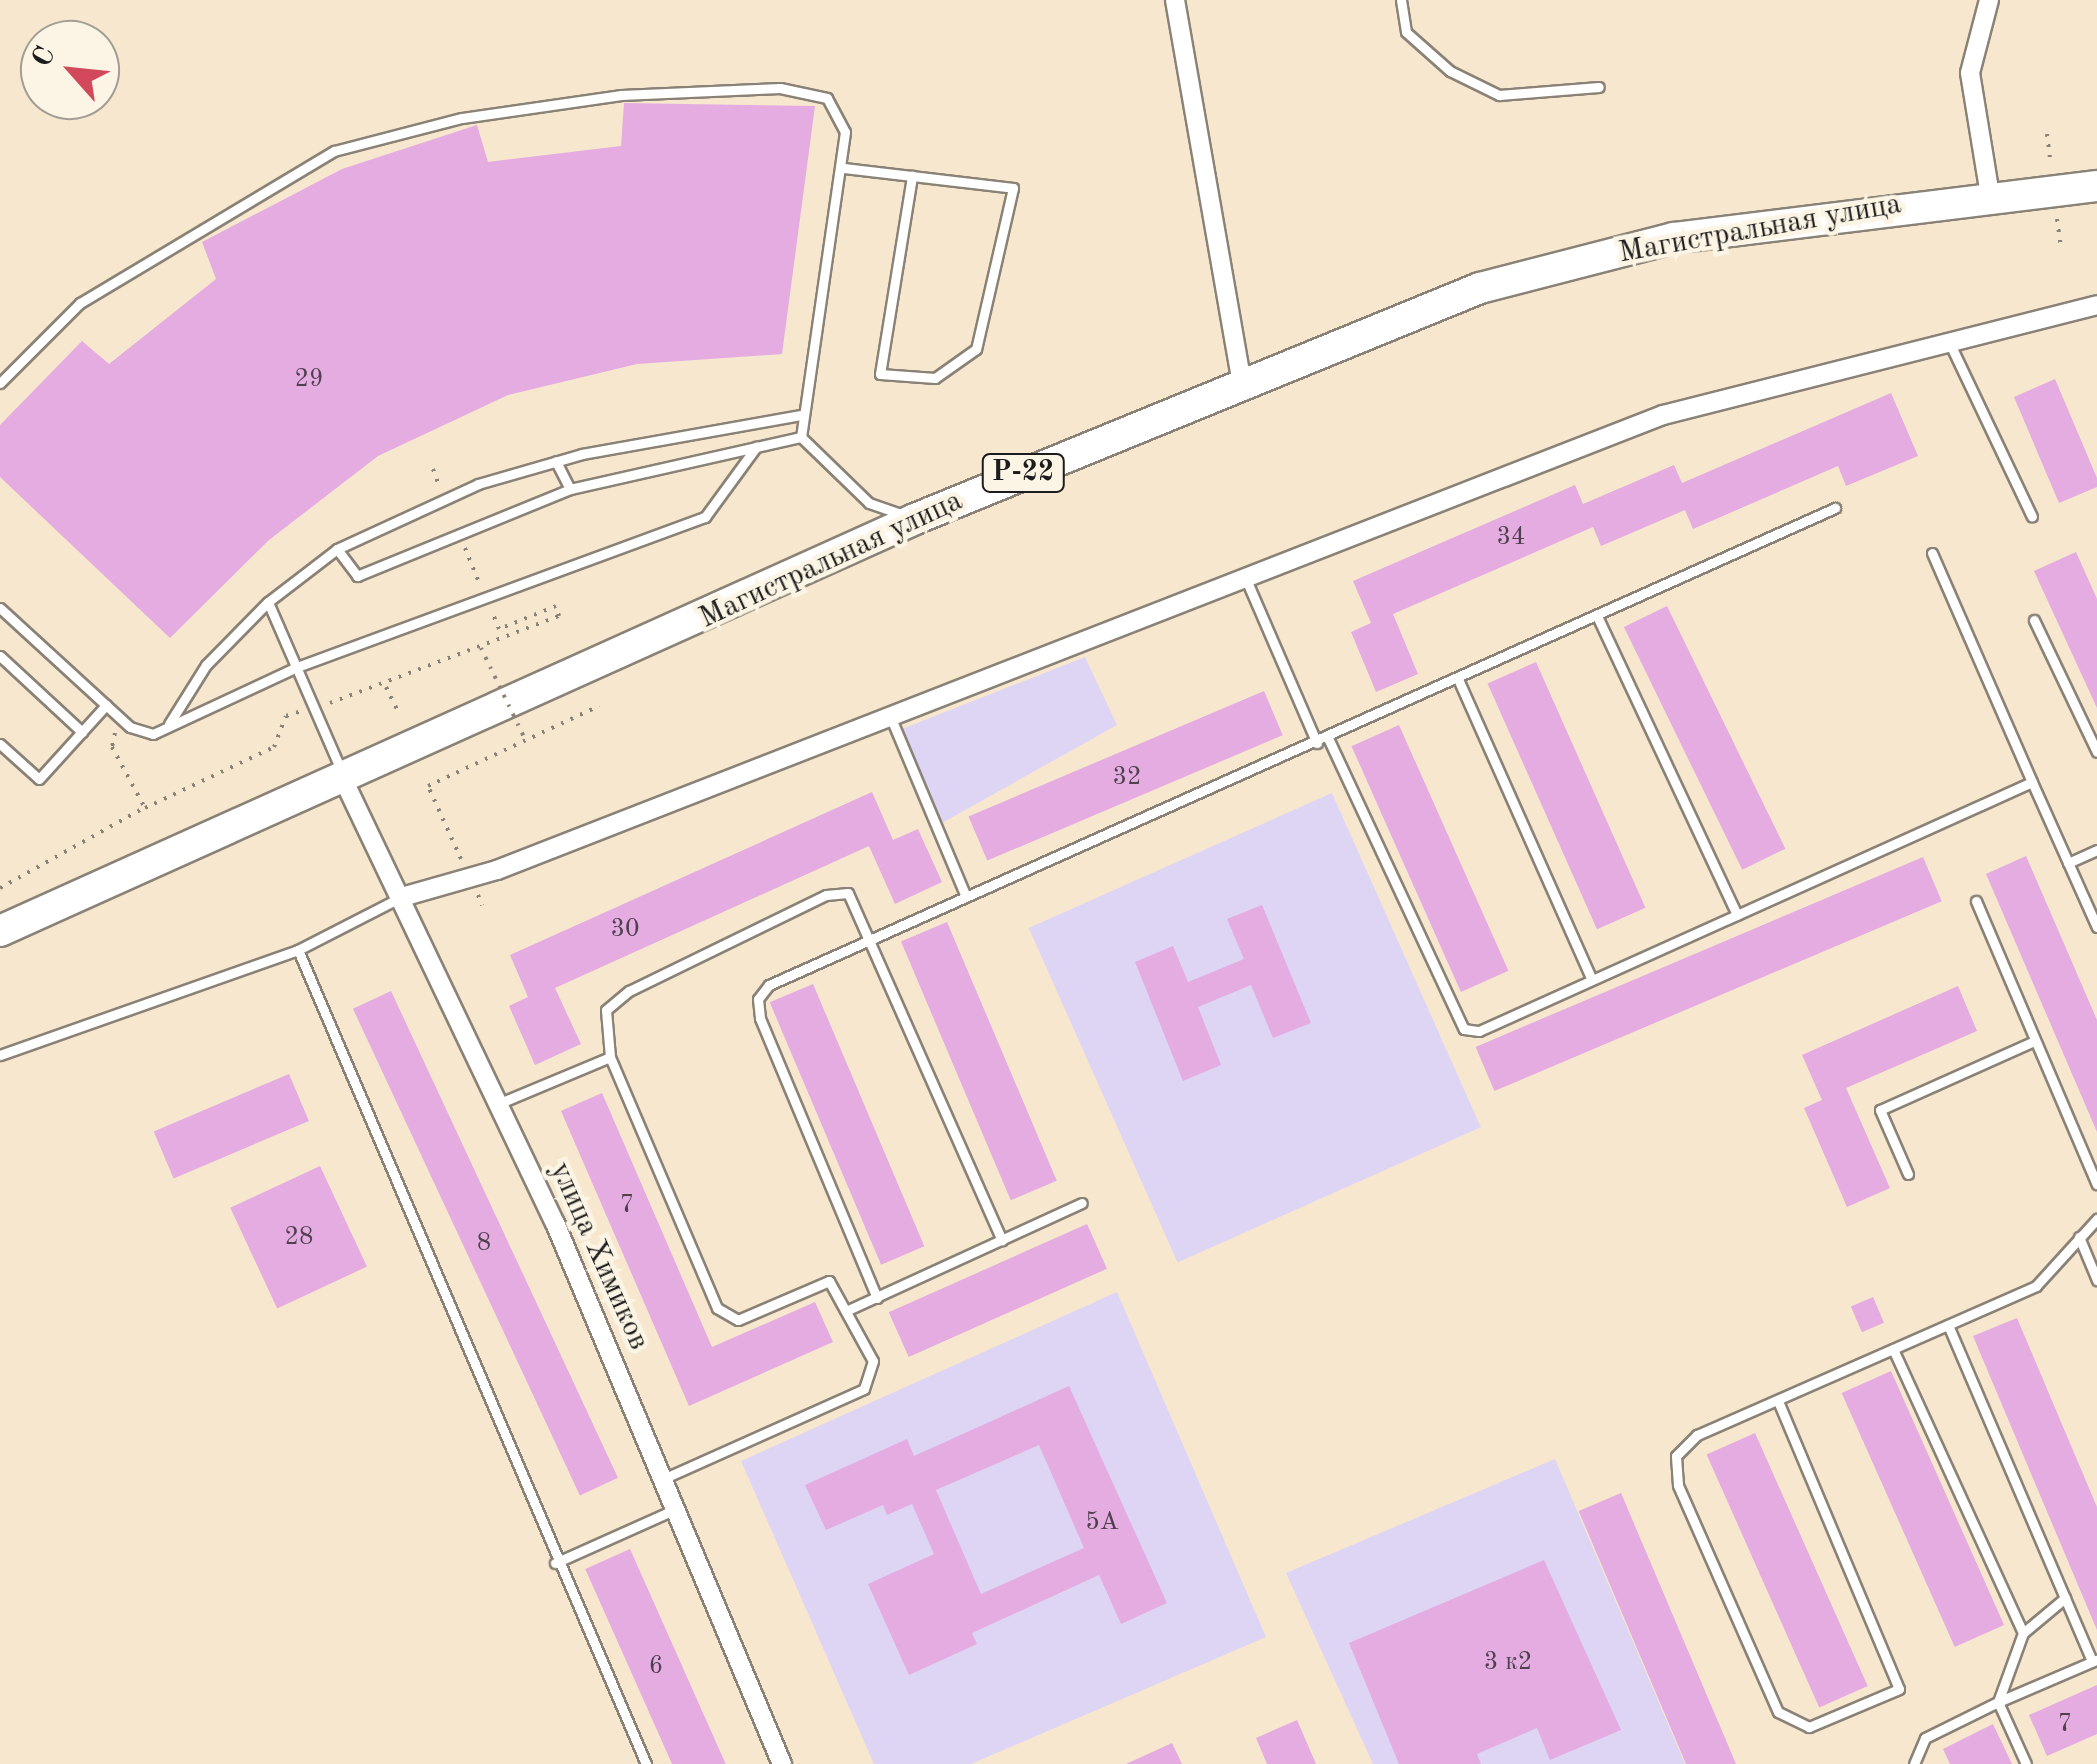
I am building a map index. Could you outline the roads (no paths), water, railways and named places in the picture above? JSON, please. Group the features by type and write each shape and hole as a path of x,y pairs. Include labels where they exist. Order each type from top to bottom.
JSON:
{"highway":[{"name":"Магистральная улица","path":"0,931 344,781 915,519 1241,380 1480,288 1674,238 1990,195 2097,186"}],"street":[{"path":"1174,0 1241,380"},
{"path":"1178,36 1186,0"},
{"path":"1989,0 1970,73 1990,195"},
{"path":"402,896 470,879 1244,574 1664,416 2097,305"},
{"name":"улица Химиков","path":"344,781 500,1103 665,1478 782,1764"}],"lane":[{"path":"1401,0 1406,32 1450,71 1499,95 1599,88"},
{"path":"0,384 80,304 186,233 334,152 462,118 621,95 780,88 827,98 844,132 844,168 801,415 801,437 869,503 915,519"},
{"path":"844,168 912,176 1012,188 976,349 935,378 880,374 912,176"},
{"path":"1950,344 2032,516"},
{"path":"167,727 206,665 268,602 337,549 445,499 556,461 801,415"},
{"path":"337,549 357,576 570,488 801,437"},
{"path":"0,608 119,717 153,734 297,667 488,604 705,517 756,447"},
{"path":"556,461 570,488"},
{"path":"877,1298 758,999 770,984 1317,743 1834,508"},
{"path":"1932,553 2097,927"},
{"path":"1244,574 1317,743"},
{"path":"268,602 316,707 344,781"},
{"path":"1597,616 1738,915"},
{"path":"2034,620 2097,752"},
{"path":"0,656 82,732"},
{"path":"1458,679 1592,980"},
{"path":"0,744 39,779 106,705"},
{"path":"889,713 966,897"},
{"path":"1328,738 1464,1029 1592,980 2032,782"},
{"path":"2068,863 2097,850"},
{"path":"665,1478 864,1389 874,1361 829,1281 738,1320 717,1308 610,1057 606,1010 628,991 826,895 848,893 872,938 1002,1240"},
{"path":"0,1056 298,950 402,896"},
{"path":"1976,902 2097,1184"},
{"path":"298,950 555,1562 646,1764"},
{"path":"1908,1174 1880,1110 2034,1041"},
{"path":"500,1103 610,1057"},
{"path":"848,1310 1082,1202"},
{"path":"1778,1400 1899,1689 1810,1727 1778,1712 1678,1485 1676,1456 1697,1435 2036,1286 2097,1219"},
{"path":"2079,1237 2097,1280"},
{"path":"1914,1764 1925,1738 2094,1660 1948,1325"},
{"path":"1893,1350 2023,1633"},
{"path":"555,1562 677,1508"},
{"path":"2026,1764 1998,1702 2023,1633 2065,1598"}]}
